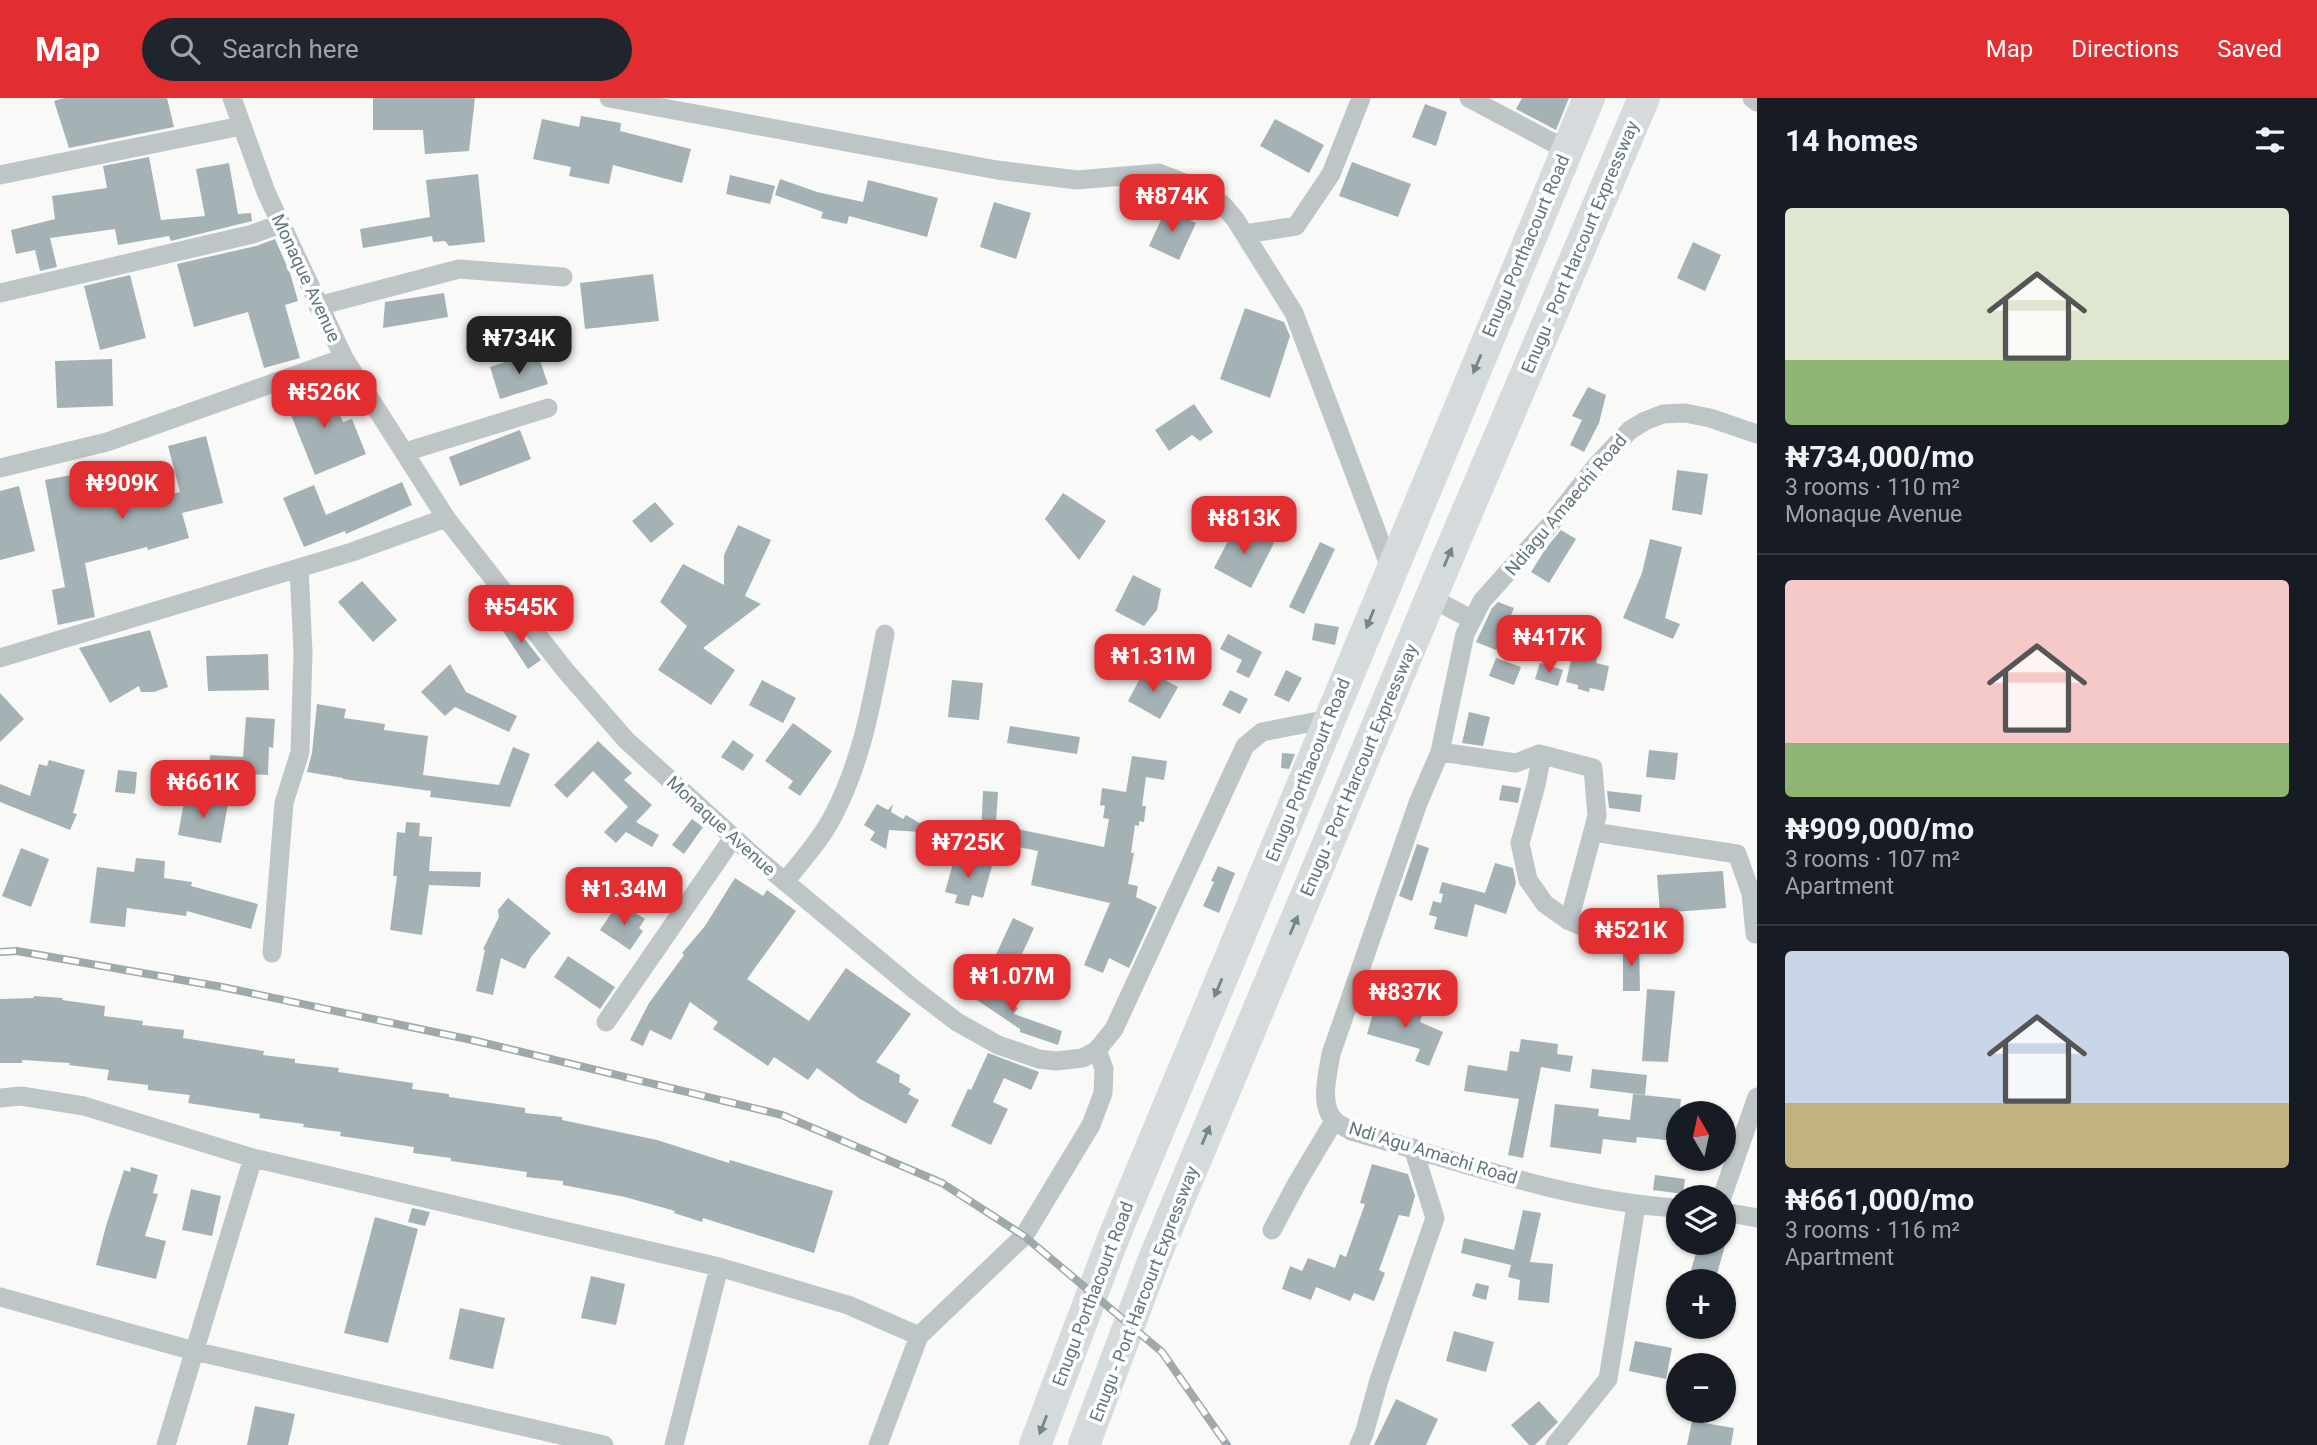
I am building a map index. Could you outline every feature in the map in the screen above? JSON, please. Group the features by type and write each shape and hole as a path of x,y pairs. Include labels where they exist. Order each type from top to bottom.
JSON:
{"highway":[{"name":"Enugu Porthacourt Road","path":"1035,1445 1113,1239 1590,98"},
{"name":"Enugu - Port Harcourt Expressway","path":"1084,1445 1152,1266 1431,598 1644,98"}],"street":[{"name":"Monaque Avenue","path":"232,98 280,224 344,358 446,518 565,670 626,740 733,838 957,1022 999,1045 1038,1059 1056,1061 1083,1058 1097,1050"},
{"path":"609,98 712,107 997,170 1077,180 1159,173 1203,190 1223,205 1245,234 1294,313 1391,570"},
{"path":"1245,234 1296,226 1331,174 1361,98"},
{"path":"1468,98 1567,150"},
{"path":"1752,98 1757,102"},
{"path":"0,175 241,126"},
{"path":"0,293 253,234 280,224"},
{"path":"318,306 459,269 563,277"},
{"path":"0,468 107,442 344,358"},
{"path":"405,452 548,408"},
{"name":"Ndiagu Amaechi Road","path":"1471,619 1482,601 1549,526 1596,466 1637,425 1663,414 1685,413 1710,418 1757,434"},
{"path":"0,658 352,552 446,518"},
{"path":"272,953 284,803 300,752 303,652 299,568"},
{"path":"1431,598 1471,619"},
{"name":"Ndi Agu Amachi Road","path":"1471,619 1465,634 1440,752 1418,803 1331,1054 1325,1092 1328,1110 1334,1121 1351,1130 1494,1174 1636,1206 1666,1207"},
{"path":"785,881 833,816 857,763 885,634"},
{"path":"878,1445 919,1336 1024,1236 1091,1125 1103,1093 1104,1069 1097,1050 1114,1029 1245,746 1262,732 1329,719"},
{"path":"1440,752 1517,763 1539,754 1593,768 1597,816 1569,921"},
{"path":"1539,754 1541,759 1521,839 1531,888 1545,904 1569,921 1617,940"},
{"path":"1593,832 1737,854 1751,893 1755,934"},
{"path":"606,1022 733,838"},
{"path":"0,1098 21,1096 84,1106 254,1158 719,1267 848,1305 919,1336"},
{"path":"1726,1185 1757,1097"},
{"path":"1272,1230 1334,1121"},
{"path":"1359,1445 1436,1219 1413,1148"},
{"path":"166,1445 254,1158"},
{"path":"1555,1445 1608,1379 1636,1206"},
{"path":"1736,1214 1757,1218"},
{"path":"674,1445 719,1267"},
{"path":"0,1297 194,1351 604,1445"}],"building":[{"path":"64,98 167,98 174,127 69,148 54,101"},
{"path":"373,98 475,98 469,151 425,154 423,130 373,130"},
{"path":"1522,98 1569,98 1556,130 1516,109"},
{"path":"1425,104 1447,112 1436,146 1412,137"},
{"path":"581,116 621,123 620,131 691,149 682,183 613,165 609,184 569,176 571,167 533,159 542,119 579,127"},
{"path":"1275,119 1324,145 1309,173 1260,146"},
{"path":"149,157 161,220 205,216 196,169 229,163 238,214 251,213 252,221 171,241 169,236 118,245 115,229 50,238 57,267 40,271 35,250 16,254 11,230 55,219 52,196 107,188 103,166"},
{"path":"1352,162 1411,184 1398,217 1339,196"},
{"path":"478,174 485,242 449,246 445,241 433,242 432,236 363,248 360,229 430,217 426,180"},
{"path":"730,175 775,186 770,204 726,194"},
{"path":"780,179 817,192 863,202 868,180 938,198 927,237 849,216 847,224 821,218 823,212 775,195"},
{"path":"994,202 1031,213 1016,259 980,247"},
{"path":"1166,209 1196,223 1179,260 1149,246"},
{"path":"275,239 290,273 298,301 285,305 300,358 264,368 248,312 194,327 177,264"},
{"path":"1693,242 1721,255 1705,291 1677,278"},
{"path":"653,274 659,321 585,329 580,283"},
{"path":"130,275 146,338 100,350 84,286"},
{"path":"444,293 448,317 383,328 385,302"},
{"path":"1245,308 1284,322 1290,336 1270,398 1220,379"},
{"path":"537,352 548,384 500,399 490,367"},
{"path":"112,359 113,406 57,408 55,361"},
{"path":"326,383 343,422 352,419 366,454 315,475 285,400"},
{"path":"1588,387 1606,395 1599,423 1584,452 1570,445 1582,420 1572,416"},
{"path":"1194,404 1213,432 1200,441 1192,435 1169,451 1155,430"},
{"path":"520,430 531,459 460,486 449,457"},
{"path":"206,436 223,503 182,513 189,538 85,563 95,617 58,625 52,590 65,587 45,480 82,473 83,485 118,476 124,503 180,492 168,446"},
{"path":"1677,470 1708,474 1702,515 1672,510"},
{"path":"402,482 412,505 346,534 345,531 304,547 283,498 314,485 326,515"},
{"path":"19,486 35,551 0,560 0,491"},
{"path":"1063,493 1106,521 1079,560 1045,519"},
{"path":"655,502 674,524 651,543 632,521"},
{"path":"1237,524 1274,543 1251,588 1214,568"},
{"path":"738,525 771,540 745,596 761,604 703,648 735,670 711,705 658,670 687,626 660,602 683,564 724,585 724,555"},
{"path":"1561,530 1576,539 1549,583 1531,572"},
{"path":"1650,539 1682,547 1665,618 1680,624 1673,639 1623,618 1642,573"},
{"path":"1320,542 1335,549 1304,614 1289,607"},
{"path":"1133,575 1161,589 1157,610 1144,626 1115,611"},
{"path":"362,581 397,620 373,642 338,602"},
{"path":"1498,602 1514,608 1496,650 1476,642 1492,608"},
{"path":"511,621 541,660 528,669 501,628"},
{"path":"1315,623 1339,627 1335,645 1312,640"},
{"path":"150,630 168,687 154,692 141,692 139,686 110,703 79,648"},
{"path":"1228,634 1262,652 1249,678 1236,672 1242,660 1220,649"},
{"path":"1586,649 1599,651 1596,663 1609,666 1604,691 1590,688 1589,692 1566,682 1573,651 1585,654"},
{"path":"268,654 269,690 208,691 206,656"},
{"path":"1496,658 1521,667 1514,685 1489,676"},
{"path":"1540,663 1563,670 1558,686 1535,679"},
{"path":"450,664 466,692 517,716 509,732 455,707 445,716 421,692"},
{"path":"1145,669 1178,687 1160,719 1128,701"},
{"path":"1286,670 1302,678 1289,702 1274,695"},
{"path":"762,680 796,698 783,723 749,705"},
{"path":"952,680 983,683 979,720 948,717"},
{"path":"1230,690 1248,699 1240,714 1222,705"},
{"path":"0,693 24,719 0,742"},
{"path":"317,704 346,709 344,718 385,724 384,730 428,736 423,775 499,785 513,747 530,754 510,807 430,797 431,791 307,772 312,753"},
{"path":"1469,712 1490,717 1483,746 1462,743"},
{"path":"246,717 275,719 273,748 269,747 268,775 209,772 210,755 243,757"},
{"path":"793,723 832,751 800,796 788,788 793,781 765,761"},
{"path":"1010,726 1080,737 1077,754 1007,743"},
{"path":"733,740 754,755 743,771 721,757"},
{"path":"598,741 632,773 624,780 652,805 636,822 659,835 652,847 626,832 616,843 604,832 628,807 593,771 567,798 554,785"},
{"path":"1649,750 1678,753 1675,780 1646,777"},
{"path":"1282,753 1295,754 1289,769 1281,768"},
{"path":"1132,756 1167,761 1164,780 1146,777 1142,806 1146,806 1144,822 1139,821 1139,826 1135,825 1131,853 1134,853 1128,884 1138,886 1136,897 1157,907 1129,968 1109,958 1103,973 1084,965 1110,903 1031,885 1038,851 1004,844 1008,827 1104,847 1109,819 1103,818 1105,806 1100,805 1102,788 1126,792"},
{"path":"49,760 85,770 73,813 77,814 70,830 0,802 0,784 30,796 39,764 47,766"},
{"path":"118,770 137,772 135,794 115,792"},
{"path":"1502,785 1521,788 1518,803 1499,800"},
{"path":"983,791 998,792 995,837 981,836"},
{"path":"1607,791 1642,795 1640,812 1609,808"},
{"path":"185,797 228,804 221,843 178,835"},
{"path":"877,804 888,810 893,804 891,812 903,819 906,815 936,833 889,830 886,849 870,840 875,832 864,825"},
{"path":"692,819 703,827 684,854 672,845"},
{"path":"406,822 420,823 419,836 432,837 429,871 481,872 480,887 429,885 422,935 390,930 397,876 393,876 397,832 405,833"},
{"path":"1417,844 1429,848 1412,901 1399,896"},
{"path":"21,848 49,859 31,907 2,896"},
{"path":"955,856 992,866 983,898 972,895 969,906 955,903 957,895 945,892"},
{"path":"136,858 165,861 164,878 192,882 191,886 258,904 251,929 187,911 186,916 127,908 125,927 90,923 97,867 134,872"},
{"path":"1495,863 1513,868 1516,883 1506,914 1475,904 1467,937 1434,929 1437,917 1429,915 1433,901 1441,903 1443,894 1439,893 1442,882 1485,893"},
{"path":"1218,866 1235,873 1219,913 1203,906"},
{"path":"1723,871 1726,908 1660,913 1657,875"},
{"path":"735,878 763,896 767,890 796,911 747,979 809,1021 846,968 911,1014 876,1062 900,1075 899,1082 911,1089 908,1094 919,1100 906,1124 860,1099 817,1068 808,1080 774,1057 768,1066 713,1029 718,1022 690,1002 671,1040 650,1030 643,1046 630,1040 649,1003 684,955 682,953 705,926"},
{"path":"508,898 551,933 531,957 525,969 501,958 493,995 476,991 485,950 483,949 499,917 498,910"},
{"path":"616,906 626,912 628,908 645,919 639,928 643,931 630,950 600,930"},
{"path":"1013,918 1034,928 1014,971 993,961"},
{"path":"1629,944 1639,944 1640,991 1623,991 1623,951"},
{"path":"568,956 615,987 600,1009 554,977"},
{"path":"974,979 1018,1008 1014,1014 1062,1031 1058,1045 1020,1032 1020,1029 965,992"},
{"path":"1647,989 1675,991 1668,1062 1642,1061"},
{"path":"34,996 105,1006 104,1016 143,1021 142,1025 184,1030 183,1038 264,1051 263,1055 295,1059 295,1063 339,1068 338,1072 413,1083 412,1089 525,1108 525,1113 562,1117 562,1120 657,1140 833,1191 814,1253 625,1197 563,1185 563,1181 526,1177 527,1172 451,1161 451,1158 413,1153 414,1147 340,1136 341,1132 259,1118 260,1114 188,1103 190,1095 148,1090 148,1085 107,1080 109,1070 69,1065 70,1063 22,1060 22,1063 0,1063 0,999"},
{"path":"1377,1000 1423,1013 1420,1022 1443,1032 1429,1066 1415,1061 1420,1049 1367,1034"},
{"path":"1521,1039 1558,1044 1557,1054 1573,1056 1570,1072 1541,1067 1523,1158 1508,1155 1519,1099 1464,1091 1468,1065 1507,1071 1510,1051 1519,1052"},
{"path":"988,1053 1039,1072 1031,1090 1004,1078 993,1102 1008,1109 991,1145 951,1126"},
{"path":"1592,1069 1647,1075 1645,1095 1590,1088"},
{"path":"1633,1094 1681,1099 1666,1101 1666,1140 1637,1137 1636,1143 1603,1139 1601,1154 1550,1147 1555,1104 1599,1109 1598,1116 1630,1120"},
{"path":"1372,1164 1408,1174 1415,1196 1409,1217 1399,1215 1379,1270 1385,1273 1374,1301 1354,1293 1350,1301 1316,1287 1311,1300 1282,1289 1290,1266 1302,1271 1308,1258 1335,1268 1340,1254 1346,1257 1365,1204 1360,1203"},
{"path":"131,1167 158,1175 153,1193 158,1194 145,1236 166,1241 156,1279 96,1265 124,1170 130,1172"},
{"path":"1655,1175 1685,1179 1684,1185 1666,1185 1666,1192 1653,1190"},
{"path":"191,1189 221,1196 212,1236 182,1230"},
{"path":"412,1208 430,1212 425,1226 408,1222"},
{"path":"1523,1210 1541,1213 1530,1262 1553,1264 1549,1303 1518,1300 1520,1280 1508,1277 1511,1265 1461,1253 1464,1238 1514,1250"},
{"path":"375,1217 418,1229 388,1343 344,1333"},
{"path":"1695,1255 1722,1255 1718,1269 1691,1269"},
{"path":"591,1276 625,1284 616,1325 581,1318"},
{"path":"1476,1283 1489,1286 1486,1300 1472,1296"},
{"path":"460,1308 505,1318 493,1369 449,1359"},
{"path":"1454,1331 1494,1342 1486,1372 1446,1361"},
{"path":"1635,1341 1672,1348 1671,1353 1666,1353 1666,1379 1629,1371"},
{"path":"1396,1399 1438,1419 1426,1445 1374,1445"},
{"path":"1539,1401 1558,1422 1535,1445 1529,1445 1511,1425"},
{"path":"255,1406 295,1414 288,1445 247,1445"},
{"path":"1692,1423 1734,1428 1731,1445 1687,1445"}],"railway":[{"path":"0,952 17,951 222,987 472,1040 782,1115 942,1183 1024,1236 1162,1352 1227,1445"}]}
